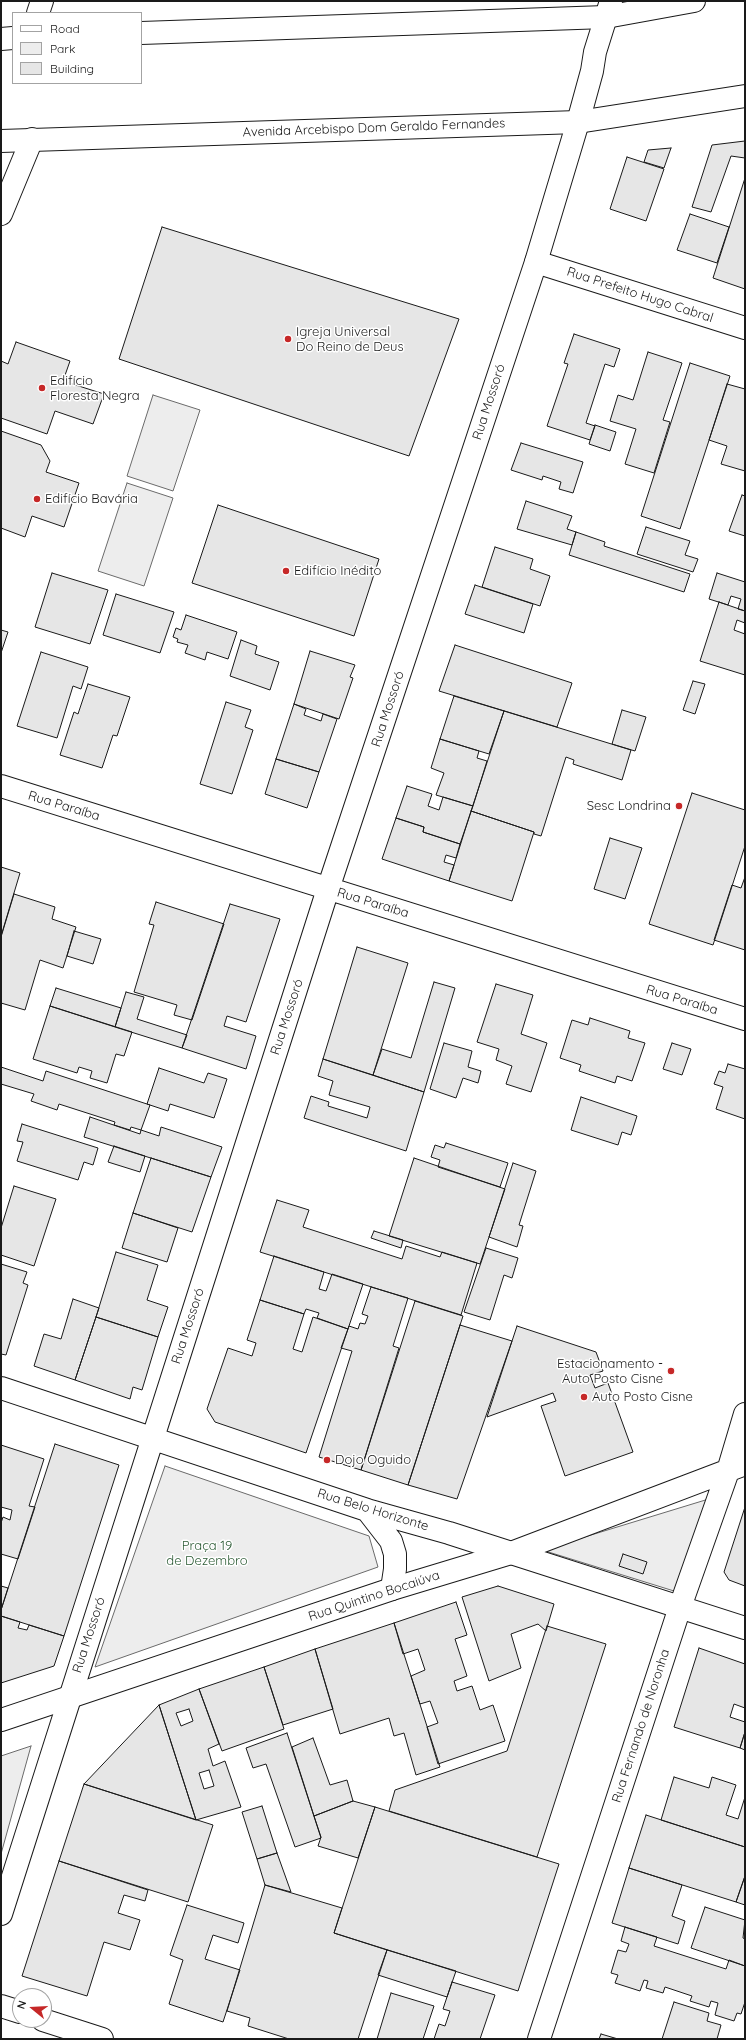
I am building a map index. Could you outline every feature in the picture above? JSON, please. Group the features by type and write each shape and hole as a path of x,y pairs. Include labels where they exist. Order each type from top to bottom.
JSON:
{"street":[{"path":"38,12 42,1"},
{"path":"142,33 609,9 694,1"},
{"name":"Rua Mossoró","path":"1,1914 328,889 536,262 578,122 592,71 595,52 609,9"},
{"path":"1,39 12,38"},
{"name":"Avenida Arcebispo Dom Geraldo Fernandes","path":"1,141 578,122 745,96"},
{"path":"1,214 32,139"},
{"name":"Rua Prefeito Hugo Cabral","path":"536,262 745,328"},
{"name":"Rua Paraíba","path":"1,786 745,1019"},
{"name":"Rua Belo Horizonte","path":"1,1388 152,1437 367,1510 511,1553 745,1628"},
{"name":"Rua Fernando de Noronha","path":"539,2039 680,1607 736,1467 745,1414"},
{"name":"Rua Quintino Bocaiúva","path":"1,1720 392,1589 511,1553 736,1467"},
{"path":"367,1510 391,1541 395,1554 395,1569 392,1589"},
{"path":"1,2006 12,2009"},
{"path":"52,2023 102,2039"}],"green space":[{"path":"153,395 200,410 173,491 127,476"},
{"path":"127,483 173,498 144,586 98,571"},
{"name":"Praça 19 de Dezembro","path":"165,1466 369,1536 378,1567 95,1667"},
{"path":"712,1498 674,1591 542,1550"},
{"path":"31,1746 1,1854 1,1756"}],"building":[{"path":"745,141 745,158 731,156 711,212 692,207 712,145"},
{"path":"671,148 664,168 644,162 648,150"},
{"path":"627,157 664,169 646,221 610,209"},
{"path":"745,178 745,289 713,278"},
{"path":"690,214 729,227 717,263 677,250"},
{"name":"Igreja Universal Do Reino de Deus","path":"162,227 459,319 409,456 119,359"},
{"path":"574,334 620,349 614,367 605,364 586,423 595,426 590,440 547,426 568,364 564,363"},
{"name":"Edifício Floresta Negra","path":"16,342 70,361 63,381 104,394 93,424 55,411 47,434 1,418 1,361 8,364"},
{"path":"648,352 682,363 663,420 670,422 654,473 625,464 636,429 610,421 618,395 633,400"},
{"path":"690,363 730,376 680,529 641,516"},
{"path":"727,384 745,389 745,471 721,464 727,446 709,440"},
{"path":"595,425 616,432 610,451 589,444"},
{"name":"Edifício Bavária","path":"1,431 41,445 50,461 46,472 79,483 64,527 32,516 25,537 1,528"},
{"path":"521,443 583,462 573,493 559,489 561,482 543,476 542,480 511,470"},
{"path":"742,495 745,496 745,536 729,531"},
{"path":"526,501 572,516 567,529 576,532 572,545 517,529"},
{"name":"Edifício Inédito","path":"218,505 379,559 354,636 192,583"},
{"path":"646,527 690,541 685,555 698,559 693,572 637,554"},
{"path":"576,532 605,542 604,546 690,574 684,592 569,555"},
{"path":"495,547 533,559 530,569 550,576 540,606 482,587"},
{"path":"52,573 108,590 90,644 35,627"},
{"path":"717,573 745,582 745,611 738,609 741,599 731,596 728,605 709,599"},
{"path":"475,585 533,604 524,633 465,614"},
{"path":"116,594 174,612 160,653 103,635"},
{"path":"719,602 745,611 745,623 737,620 734,630 745,634 745,675 700,661"},
{"path":"186,615 237,632 228,659 207,652 205,660 185,653 188,645 177,642 178,639 173,637 176,628 181,630"},
{"path":"1,630 8,632 1,653"},
{"path":"241,640 257,646 255,654 279,662 270,690 230,676"},
{"path":"455,645 572,683 557,727 439,691"},
{"path":"310,651 355,665 350,677 353,678 339,719 294,704"},
{"path":"41,652 88,667 81,689 73,686 57,738 17,726"},
{"path":"693,681 705,684 695,714 683,710"},
{"path":"88,684 130,697 117,736 113,735 102,768 60,755 74,712 78,714"},
{"path":"454,696 504,711 489,754 440,739"},
{"path":"226,702 251,710 245,727 253,730 232,794 200,784"},
{"path":"294,704 306,709 304,715 321,721 323,714 337,719 319,772 276,759"},
{"path":"622,710 646,717 635,751 612,744"},
{"path":"504,711 631,750 622,780 573,764 574,760 566,757 541,836 534,834 534,832 471,811"},
{"path":"440,739 479,751 477,758 487,761 473,806 436,795 444,773 431,768"},
{"path":"276,759 319,772 307,808 265,794"},
{"path":"407,786 432,794 428,806 439,810 443,797 473,806 460,844 423,832 424,827 396,818"},
{"path":"692,793 745,810 745,846 713,945 649,924"},
{"path":"471,811 534,832 512,901 449,881"},
{"path":"396,818 424,827 423,832 460,844 456,858 446,855 444,862 454,865 449,881 382,859"},
{"path":"610,838 642,848 625,899 594,889"},
{"path":"1,867 20,873 1,936"},
{"path":"745,877 745,950 714,940 732,885 741,888"},
{"path":"14,894 55,907 52,919 76,927 63,968 40,960 25,1010 1,1003 1,937"},
{"path":"156,902 224,924 192,1020 174,1015 177,1005 134,992 154,925 149,924"},
{"path":"230,904 280,919 246,1022 227,1016 224,1026 256,1036 246,1069 182,1048"},
{"path":"74,931 101,939 93,964 67,956"},
{"path":"357,947 408,963 373,1075 323,1059"},
{"path":"434,982 455,988 424,1092 373,1075 382,1049 411,1058"},
{"path":"496,984 533,995 521,1034 547,1043 531,1092 506,1084 512,1066 496,1060 499,1049 477,1042"},
{"path":"56,988 121,1008 115,1027 50,1006"},
{"path":"126,992 144,997 137,1019 187,1035 182,1048 115,1027"},
{"path":"50,1006 132,1032 124,1056 116,1054 107,1083 90,1078 92,1071 79,1067 77,1073 33,1059"},
{"path":"590,1018 630,1031 628,1038 645,1043 632,1081 617,1076 615,1083 579,1071 581,1065 560,1058 572,1020 588,1025"},
{"path":"444,1043 472,1051 468,1067 481,1071 478,1083 463,1078 456,1098 430,1089"},
{"path":"672,1043 691,1049 682,1075 663,1069"},
{"path":"323,1059 424,1092 406,1151 304,1118 311,1096 329,1102 328,1106 367,1118 370,1107 329,1095 333,1081 318,1076"},
{"path":"728,1064 745,1069 745,1119 716,1109 723,1087 714,1084 719,1071 725,1073"},
{"path":"1,1067 43,1081 46,1071 150,1105 141,1130 131,1127 130,1130 114,1125 115,1122 59,1104 57,1110 31,1101 34,1094 1,1084"},
{"path":"159,1068 204,1083 208,1073 227,1079 214,1118 170,1104 168,1111 147,1104"},
{"path":"581,1097 637,1116 631,1135 622,1132 618,1145 571,1130"},
{"path":"90,1117 140,1134 141,1130 159,1136 161,1127 222,1147 211,1177 84,1137"},
{"path":"22,1124 98,1148 93,1165 84,1162 78,1180 17,1161 23,1142 17,1141"},
{"path":"446,1143 508,1163 500,1187 438,1167 440,1160 431,1157 435,1145 444,1148"},
{"path":"114,1146 145,1156 140,1172 108,1162"},
{"path":"151,1158 211,1177 192,1232 133,1213"},
{"path":"414,1158 505,1189 480,1264 389,1236"},
{"path":"513,1163 536,1171 519,1225 523,1226 517,1247 489,1237"},
{"path":"14,1186 56,1199 34,1266 1,1255 1,1228"},
{"path":"277,1200 309,1210 303,1227 402,1259 406,1246 440,1257 442,1252 477,1263 461,1315 260,1252"},
{"path":"133,1213 178,1228 167,1262 122,1248"},
{"path":"374,1231 403,1240 401,1248 371,1238"},
{"path":"486,1248 518,1258 512,1278 504,1275 490,1320 464,1312"},
{"path":"116,1252 158,1265 147,1300 168,1307 158,1337 96,1317"},
{"path":"274,1256 324,1272 319,1289 326,1291 332,1274 363,1284 348,1329 317,1318 319,1313 306,1309 304,1314 260,1300"},
{"path":"1,1264 27,1272 23,1283 28,1285 6,1355 1,1354"},
{"path":"371,1287 408,1298 393,1346 399,1348 361,1470 319,1457 352,1351 341,1348 349,1326 358,1329 360,1323 365,1324 368,1316 362,1314"},
{"path":"73,1299 99,1308 75,1380 34,1366 44,1334 61,1339"},
{"path":"260,1300 304,1314 293,1349 302,1352 313,1317 348,1329 306,1453 215,1422 207,1409 228,1348 252,1356 256,1343 247,1340"},
{"path":"415,1301 463,1316 408,1485 361,1470"},
{"path":"96,1317 158,1337 142,1390 133,1387 130,1399 75,1380"},
{"path":"460,1325 512,1341 457,1499 408,1485"},
{"name":"Auto Posto Cisne","path":"517,1326 596,1352 603,1371 590,1375 595,1388 608,1383 633,1452 565,1476 541,1406 556,1401 553,1393 487,1417"},
{"path":"55,1444 119,1465 64,1636 1,1616 1,1610"},
{"path":"1,1445 44,1459 29,1506 35,1507 18,1559 1,1554 1,1523 3,1517 10,1520 12,1510 1,1507"},
{"path":"745,1507 745,1586 729,1580 724,1572"},
{"path":"623,1554 647,1562 643,1574 619,1566"},
{"path":"1,1586 8,1588 1,1610"},
{"path":"498,1586 554,1604 546,1631 538,1624 511,1634 521,1668 489,1681 462,1597"},
{"path":"456,1602 467,1635 455,1639 467,1676 454,1681 457,1691 472,1686 480,1710 493,1705 505,1741 438,1764 427,1727 438,1723 430,1701 420,1704 411,1676 425,1670 418,1649 403,1654 394,1623"},
{"path":"1,1616 20,1622 18,1628 27,1630 29,1625 64,1636 54,1666 1,1683"},
{"path":"394,1623 440,1767 416,1775 404,1733 394,1736 389,1718 340,1734 315,1649"},
{"path":"547,1626 606,1644 537,1857 389,1811 395,1790 507,1751"},
{"path":"699,1648 745,1664 745,1708 734,1704 730,1717 745,1722 745,1732 740,1748 674,1727"},
{"path":"315,1649 333,1709 283,1725 264,1667"},
{"path":"264,1667 284,1729 222,1751 199,1689"},
{"path":"199,1689 219,1744 208,1749 213,1766 225,1761 241,1807 196,1820 159,1705"},
{"path":"159,1705 196,1820 84,1784"},
{"path":"189,1709 193,1721 181,1726 176,1713"},
{"path":"745,1732 745,1750 740,1748"},
{"path":"287,1733 321,1838 295,1847 266,1764 253,1768 246,1748"},
{"path":"313,1738 330,1785 347,1780 353,1801 314,1816 292,1747"},
{"path":"209,1770 214,1786 204,1789 199,1773"},
{"path":"674,1777 709,1788 712,1777 736,1785 726,1815 738,1819 745,1797 745,1847 661,1820"},
{"path":"84,1784 213,1825 188,1902 59,1861"},
{"path":"353,1801 375,1807 358,1858 318,1846 321,1837 314,1816"},
{"path":"262,1806 277,1853 257,1859 242,1812"},
{"path":"375,1807 559,1864 518,1991 334,1933"},
{"path":"646,1815 745,1847 745,1876 736,1902 629,1868"},
{"path":"277,1853 291,1892 265,1885 257,1859"},
{"path":"59,1861 148,1890 145,1901 124,1895 118,1913 140,1920 130,1950 104,1942 87,1996 22,1976"},
{"path":"629,1868 682,1885 672,1916 685,1921 678,1944 612,1923"},
{"path":"745,1876 745,1905 736,1902"},
{"path":"265,1885 342,1908 334,1933 387,1950 358,2039 289,2039 248,2026 250,2018 227,2011"},
{"path":"187,1905 244,1923 238,1943 213,1935 205,1959 240,1970 223,2022 169,2004 183,1960 170,1955"},
{"path":"705,1907 745,1920 743,1938 745,1939 745,1966 691,1948"},
{"path":"625,1927 657,1937 654,1946 726,1969 729,1960 745,1966 745,2002 741,2014 737,2013 734,2021 715,2015 718,2003 711,2001 709,2007 690,2001 692,1996 665,1987 663,1993 646,1988 648,1981 644,1980 640,1991 615,1983 618,1975 611,1973 618,1950 626,1952 629,1944 621,1941"},
{"path":"387,1950 456,1971 447,1997 378,1975"},
{"path":"452,1982 495,1995 480,2039 434,2039 439,2024 445,2026 450,2011 443,2009"},
{"path":"391,1993 434,2006 423,2039 377,2039"},
{"path":"674,2002 709,2013 707,2021 721,2025 717,2039 662,2039"},
{"path":"601,2034 618,2039 599,2039"}],"place":[{"name":"Igreja Universal Do Reino de Deus","path":"288,339"},
{"name":"Edifício Floresta Negra","path":"42,388"},
{"name":"Edifício Bavária","path":"37,499"},
{"name":"Edifício Inédito","path":"286,571"},
{"name":"Sesc Londrina","path":"679,806"},
{"name":"Estacionamento - Auto Posto Cisne","path":"671,1371"},
{"name":"Auto Posto Cisne","path":"584,1397"},
{"name":"Dojo Oguido","path":"327,1460"}]}
